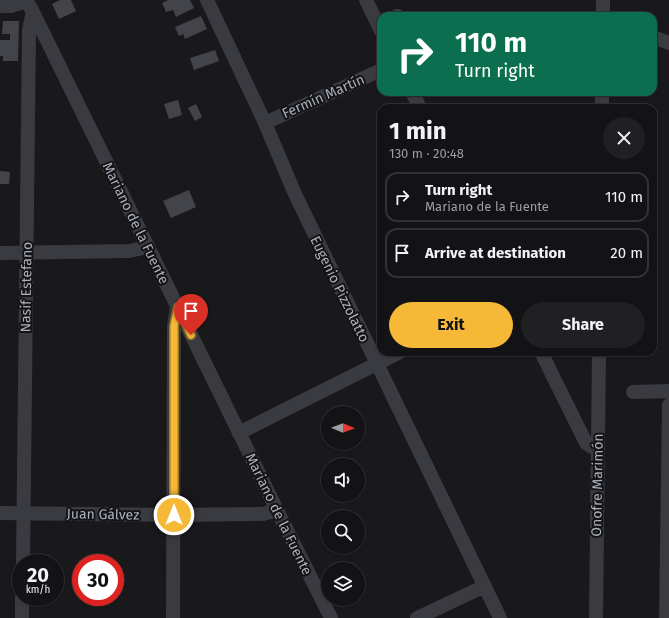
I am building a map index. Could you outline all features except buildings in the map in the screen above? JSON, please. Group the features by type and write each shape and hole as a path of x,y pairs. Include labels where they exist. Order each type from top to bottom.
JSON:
{"street":[{"name":"Eugenio Pizzolatto","path":"207,0 265,123 295,194 500,618"},
{"path":"366,0 377,20"},
{"path":"603,0 603,12"},
{"path":"0,6 28,4"},
{"name":"Mariano de la Fuente","path":"28,4 331,618"},
{"name":"Nasif Estefano","path":"23,554 29,30 28,4"},
{"path":"657,38 669,43"},
{"name":"Fermín Martín","path":"265,123 377,72"},
{"path":"0,253 129,251 148,247"},
{"path":"174,618 174,326 178,307"},
{"path":"239,433 392,356"},
{"path":"543,356 586,443 598,449"},
{"name":"Onofre Marimón","path":"596,618 599,356"},
{"path":"633,392 669,391"},
{"path":"666,618 669,405"},
{"name":"Juan Gálvez","path":"0,513 174,515 263,514 277,510"},
{"path":"417,618 485,586"},
{"path":"22,606 22,618"}],"route":[{"path":"174,515 174,326 178,307 191,335"}]}
